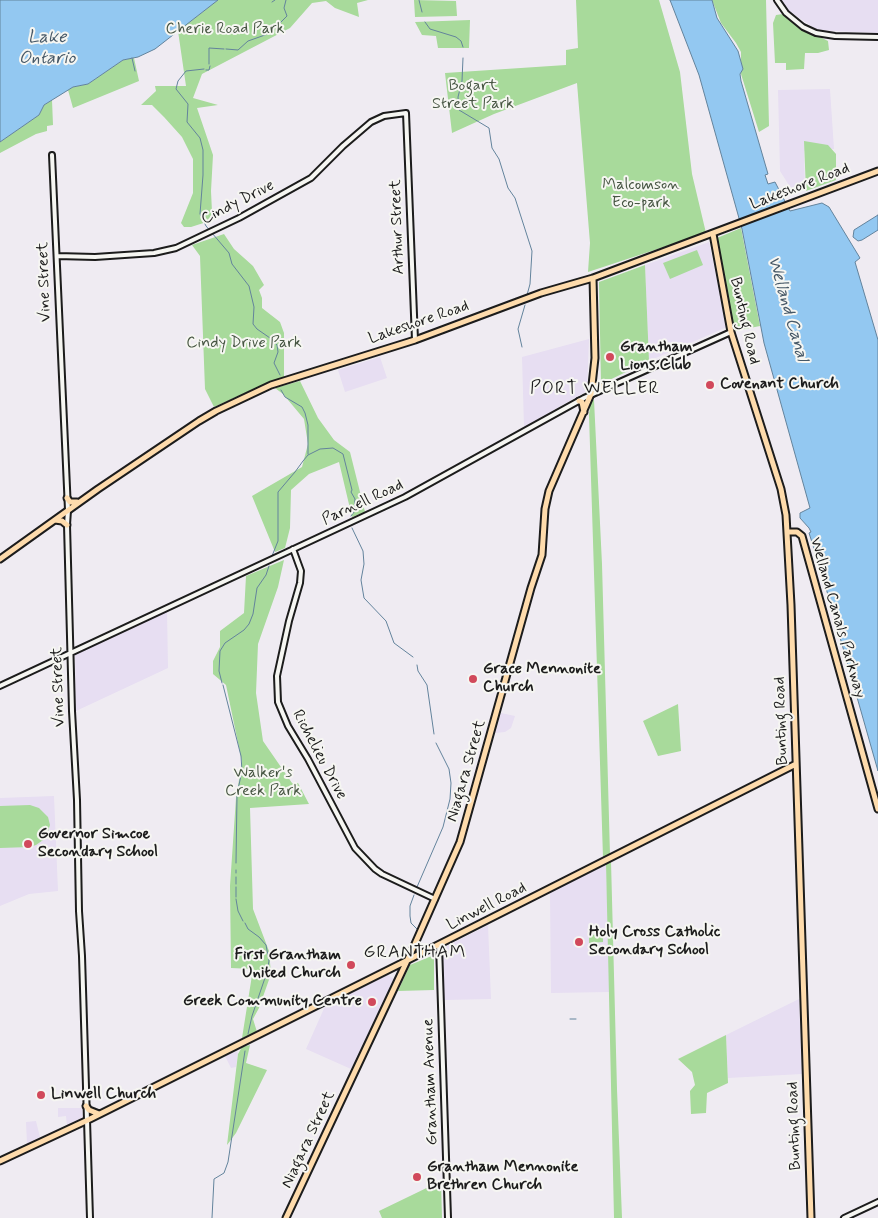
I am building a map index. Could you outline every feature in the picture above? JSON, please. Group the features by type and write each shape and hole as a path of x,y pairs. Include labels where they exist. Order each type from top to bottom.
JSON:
{"main road":[{"name":"Lakeshore Road","path":"0,558 140,460 216,411 271,385 415,340 540,293 593,278 878,171"},
{"name":"Bunting Road","path":"713,234 731,332 785,504 796,764 811,1218"},
{"path":"594,297 597,282 606,273"},
{"name":"Niagara Street","path":"286,1218 414,946 460,842 531,588 542,555 548,491 591,394 595,360 593,278"},
{"path":"593,385 607,387"},
{"path":"578,400 582,402 584,412"},
{"path":"67,498 73,503 80,502"},
{"path":"54,520 62,521 67,525"},
{"name":"Welland Canals Parkway","path":"787,532 797,532 802,536 878,809"},
{"name":"Linwell Road","path":"0,1161 99,1114 392,968 796,764"},
{"path":"414,946 418,950 430,949"},
{"path":"392,968 396,974 396,983"},
{"path":"86,1106 89,1110 99,1114"}],"street":[{"path":"777,0 786,14 816,33 835,36 878,37"},
{"name":"Cindy Drive","path":"57,256 95,257 154,253 176,248 238,218 311,178 343,146 371,122 384,116 406,113"},
{"name":"Arthur Street","path":"406,113 415,340"},
{"name":"Vine Street","path":"52,155 68,510 90,1218"},
{"name":"Parnell Road","path":"0,686 405,497 578,400 731,332"},
{"name":"Richelieu Drive","path":"294,549 301,571 300,583 288,621 277,676 278,702 288,726 355,848 382,874 435,899"},
{"name":"Grantham Avenue","path":"438,945 448,1218"},
{"path":"844,1218 878,1202"}],"shaded area":[{"path":"782,0 878,0 878,33 817,30 789,11"},
{"path":"830,89 834,149 804,151 805,190 792,190 780,171 778,90"},
{"path":"709,242 727,327 649,361 645,265"},
{"path":"589,339 587,391 524,427 522,357"},
{"path":"380,357 387,378 345,392 338,370"},
{"path":"167,610 168,668 76,711 75,653"},
{"path":"501,713 515,716 511,728 505,732 495,733"},
{"name":"Governor Simcoe Secondary School","path":"54,796 58,891 29,894 0,906 0,798"},
{"name":"Holy Cross Catholic Secondary School","path":"606,863 610,992 551,993 550,892"},
{"path":"488,925 491,999 444,1000 443,948"},
{"path":"388,975 394,979 351,1069 306,1049 326,1004"},
{"path":"799,999 802,1074 728,1078 726,1035"},
{"path":"237,1051 236,1067 231,1068 225,1056"},
{"path":"58,1108 82,1108 83,1117 67,1126 66,1116 58,1117"},
{"path":"36,1121 40,1137 27,1144 26,1122"}],"green space":[{"name":"Cherie Road Park","path":"218,0 368,0 357,3 359,17 335,8 326,1 312,3 290,28 202,74 193,98 218,105 197,108 213,155 211,191 212,212 216,219 191,227 184,227 181,223 193,193 193,159 182,137 164,117 152,105 141,105 156,91 155,86 186,86 178,31"},
{"path":"414,0 456,1 457,16 415,17"},
{"name":"Malcomson Eco-park","path":"576,0 659,0 680,72 692,174 706,233 588,272 590,243 577,83 494,114 452,133 445,73 566,65 566,50 578,48"},
{"path":"712,0 766,0 769,126 759,132 741,74 741,52 721,23"},
{"path":"783,14 802,28 828,41 829,50 818,53 805,53 804,69 786,70 786,63 775,63 773,23 776,15"},
{"path":"470,20 469,48 438,48 436,36 422,35 415,22"},
{"path":"134,58 139,81 73,108 68,90 88,84 123,60"},
{"path":"52,100 53,125 47,126 47,131 36,134 0,153 0,142 39,115 44,105"},
{"path":"804,141 828,145 836,154 836,180 806,191"},
{"path":"741,228 760,326 735,331 717,238"},
{"name":"Cindy Drive Park","path":"224,234 234,249 253,266 264,285 259,290 262,298 262,308 280,322 284,333 284,378 269,382 214,407 205,389 200,256 192,245"},
{"path":"697,250 703,265 670,279 663,263"},
{"path":"645,265 649,361 601,384 599,282"},
{"path":"300,381 318,418 334,440 350,452 365,512 352,517 339,462 309,474 291,490 290,528 285,548 275,552 252,496 302,467 308,444 304,419 283,394 275,388"},
{"path":"591,399 594,400 602,564 610,855 603,858 589,415"},
{"name":"Walker's Creek Park","path":"284,560 278,587 258,644 256,693 263,741 292,783 298,783 309,804 250,808 253,909 269,951 271,974 253,1019 257,1032 242,1038 253,969 231,968 230,886 236,798 242,762 226,685 213,674 213,661 220,647 220,631 244,613 246,576"},
{"path":"678,704 681,751 658,756 643,721"},
{"path":"30,805 39,808 48,817 50,825 46,838 30,847 0,848 0,806"},
{"path":"611,861 622,1218 614,1218 606,863"},
{"path":"603,934 603,942 589,943 589,935"},
{"path":"434,955 434,990 398,991 410,965"},
{"path":"726,1035 728,1083 707,1093 706,1113 691,1114 690,1091 695,1085 692,1072 678,1059"},
{"path":"250,1045 246,1063 267,1070 236,1133 227,1145 238,1054 242,1047"},
{"path":"441,1181 442,1218 382,1218 379,1211"}],"water":[{"name":"Lake Ontario","path":"0,0 218,0 155,49 138,57 123,60 88,84 73,87 44,105 39,115 0,142"},
{"name":"Welland Canal","path":"670,0 712,0 717,18 738,51 743,69 740,74 741,81 768,174 765,175 768,184 775,182 790,211 822,203 829,207 860,258 855,262 878,340 878,771 809,533 811,532 800,518 800,513 810,508 764,343 742,229 699,75"},
{"path":"878,215 878,230 862,240 858,241 853,237 854,230"}],"waterway":[{"path":"226,49 238,50 248,41 273,30 287,16 284,8 286,0"},
{"path":"419,0 422,12"},
{"path":"425,22 430,29 456,37 461,41 463,47"},
{"path":"209,64 209,48 224,49"},
{"path":"132,58 135,71"},
{"path":"463,58 462,81 458,97 459,110 489,128 492,148 499,159 508,188 515,198 532,251 530,284 527,295"},
{"path":"206,70 209,70 210,66"},
{"path":"204,69 186,71 178,81 176,89 188,104 187,122 200,138 203,150 200,214 206,226 229,253 232,264 249,286 254,307 253,324 277,345 278,352 274,363 280,375"},
{"path":"522,347 518,329 525,305"},
{"path":"281,390 285,397 302,407 305,413 308,425 308,454"},
{"path":"272,556 278,541 278,492 308,455 320,449 333,448 343,454 351,492 355,499 354,512 351,516"},
{"path":"352,528 363,551 364,564 361,580 364,598 386,621 394,643 413,657"},
{"path":"222,683 219,671 220,651 225,643 244,630 249,624 253,614 257,588 266,575 269,566"},
{"path":"417,665 418,671 427,685 434,734"},
{"path":"223,685 241,756 242,771 237,794"},
{"path":"417,887 443,827 450,799 451,783 449,769 436,743"},
{"path":"236,863 237,796"},
{"path":"236,877 236,884"},
{"path":"236,887 236,897"},
{"path":"414,895 410,906 410,916 411,923 417,929"},
{"path":"236,899 238,911 243,921"},
{"path":"245,923 248,929 266,945 269,961 248,1034"},
{"path":"570,1019 576,1019"},
{"path":"212,1218 214,1179 224,1173 228,1162 245,1051"}],"place":[{"name":"Grantham Lions Club","path":"610,357"},
{"name":"Covenant Church","path":"710,385"},
{"name":"Grace Mennonite Church","path":"473,679"},
{"name":"Governor Simcoe Secondary School","path":"28,844"},
{"name":"Holy Cross Catholic Secondary School","path":"579,942"},
{"name":"First Grantham United Church","path":"351,965"},
{"name":"Greek Community Centre","path":"372,1002"},
{"name":"Linwell Church","path":"41,1095"},
{"name":"Grantham Mennonite Brethren Church","path":"417,1177"}],"district":[{"name":"PORT WELLER","path":"595,389"},
{"name":"GRANTHAM","path":"415,953"}],"park label":[{"name":"Bogart Street Park","path":"473,96"}]}
